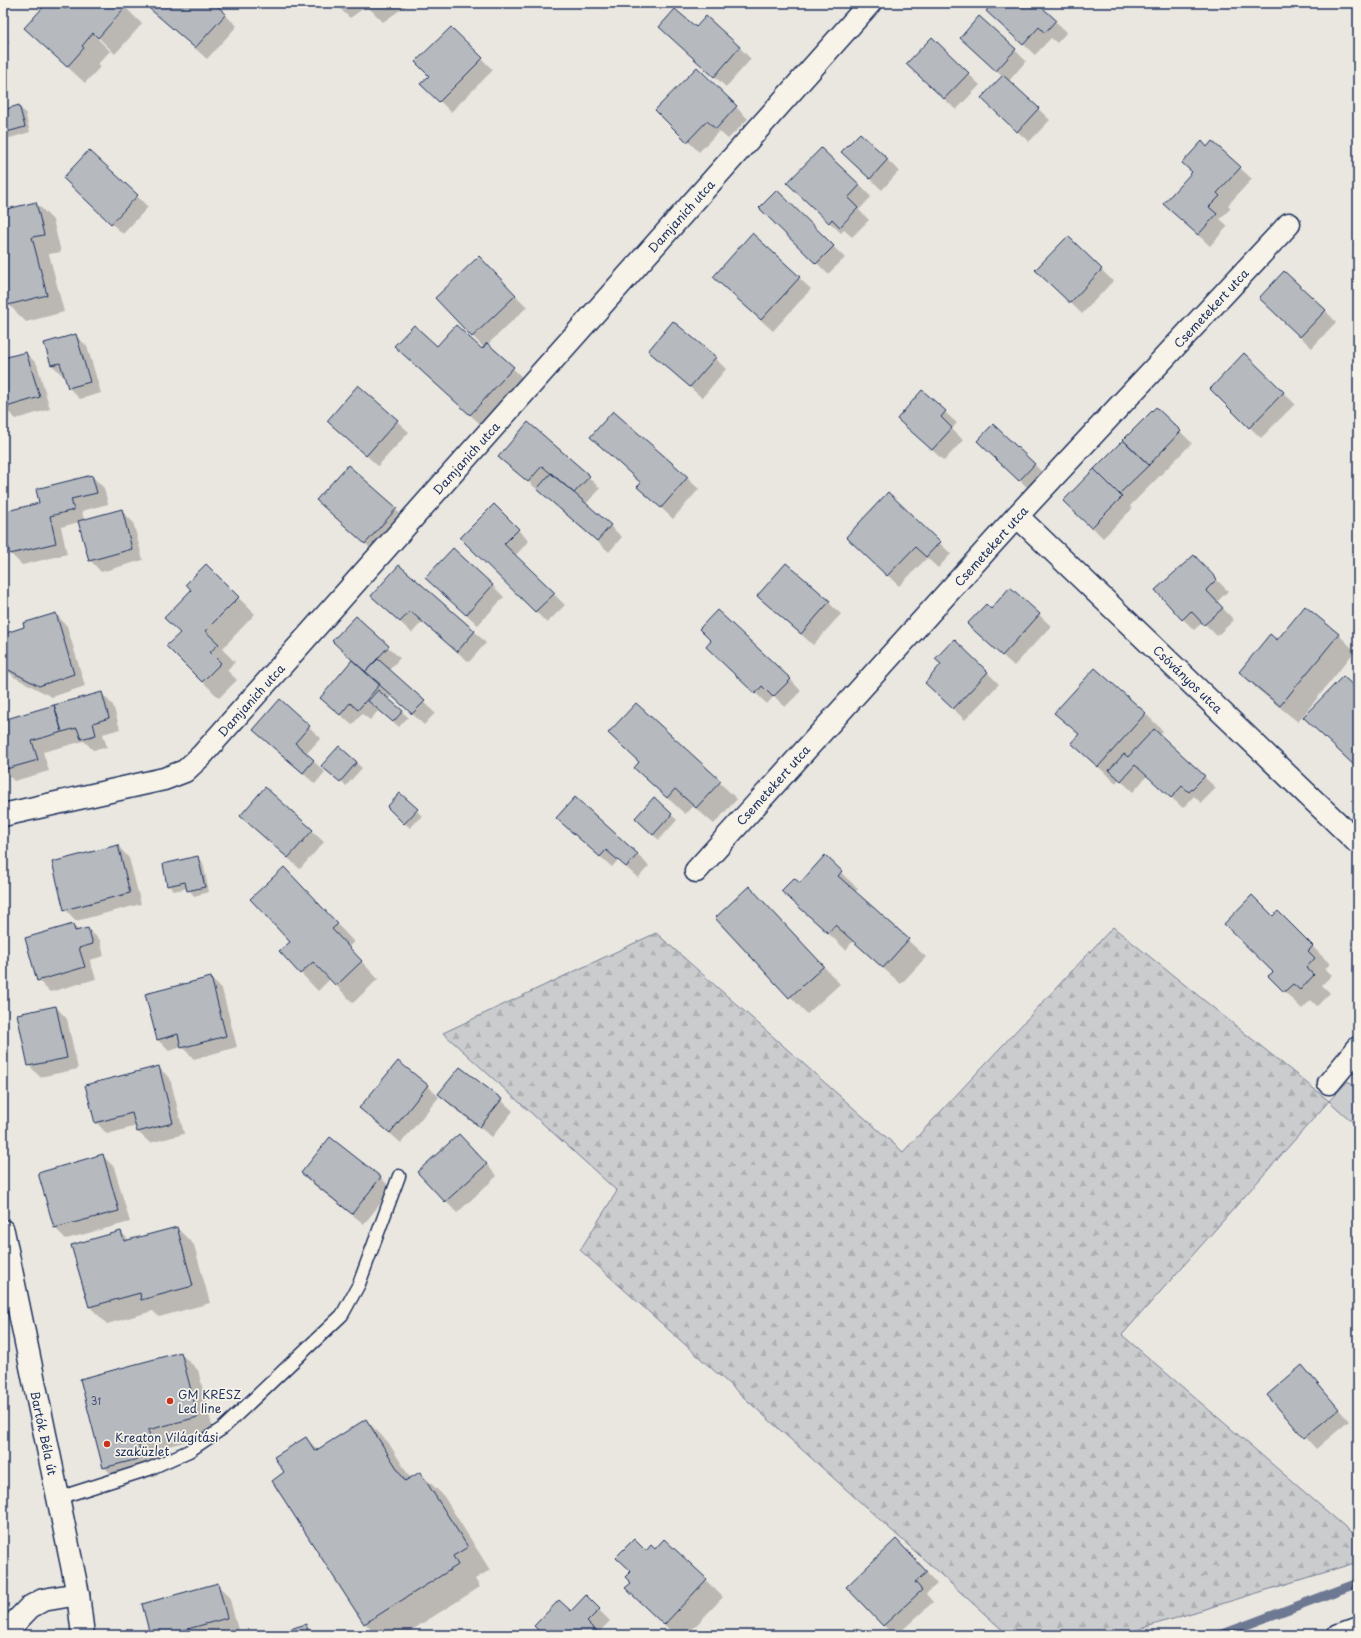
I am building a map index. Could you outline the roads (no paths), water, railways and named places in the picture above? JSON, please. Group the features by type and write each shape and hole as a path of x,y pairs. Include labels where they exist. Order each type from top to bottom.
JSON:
{"street":[{"name":"Damjanich utca","path":"3,815 164,779 185,771 870,3"},
{"name":"Csemetekert utca","path":"696,871 1017,516 1289,224"},
{"name":"Csóványos utca","path":"1017,516 1358,843"},
{"path":"1329,1083 1358,1048"},
{"name":"Bartók Béla út","path":"3,1230 78,1594 83,1635"},
{"path":"3,1635 30,1607 43,1600 78,1594"},
{"path":"1339,1635 1358,1628"}],"lane":[{"path":"58,1498 150,1469 189,1451 223,1428 342,1315 358,1284 399,1176"}],"waterway":[{"path":"1220,1635 1358,1583"}],"place":[{"name":"GM KRESZ Led line","path":"170,1401"},
{"name":"Kreaton Világítási szaküzlet","path":"107,1444"}]}
